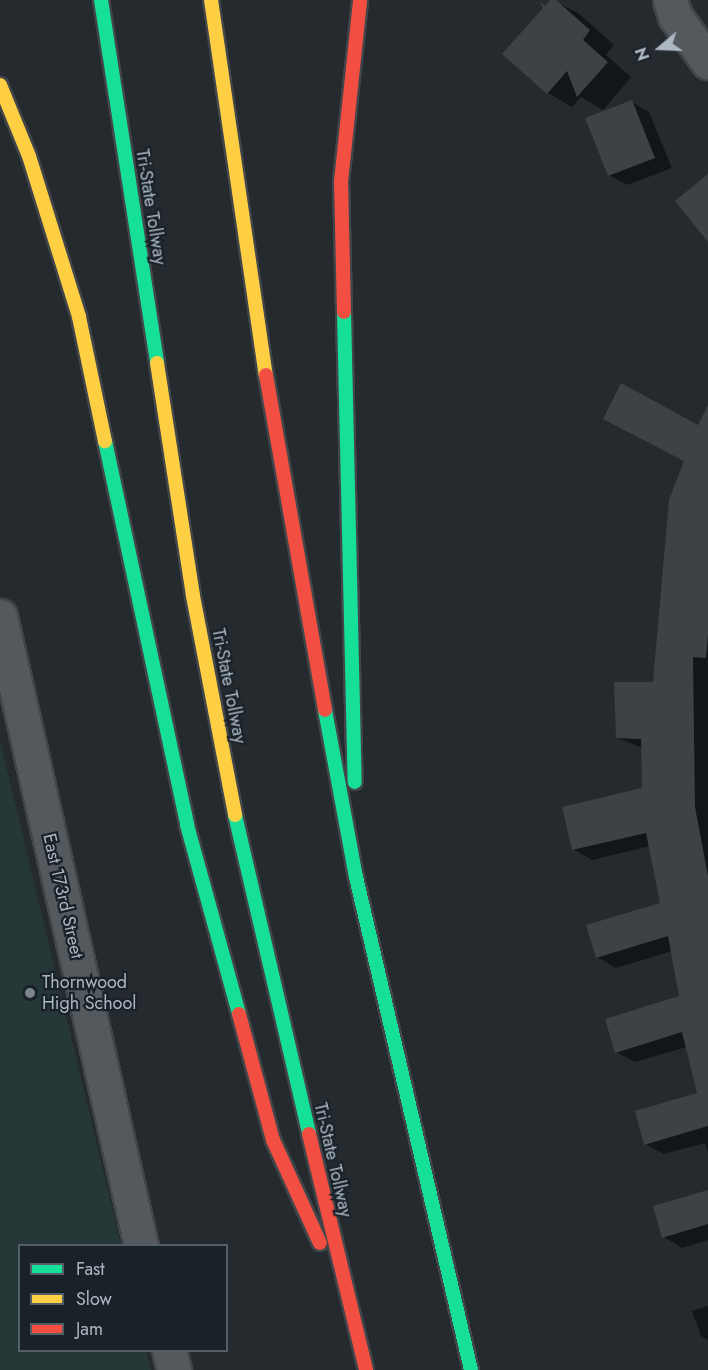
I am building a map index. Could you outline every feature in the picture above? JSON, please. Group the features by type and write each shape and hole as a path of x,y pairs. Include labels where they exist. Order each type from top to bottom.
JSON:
{"highway":[{"name":"Tri-State Tollway","path":"101,0 193,596 245,867 366,1370"},
{"path":"211,0 273,425 356,877 471,1370"},
{"path":"356,877 341,182 360,0"},
{"path":"0,85 36,176 79,317 187,825 273,1140 352,1315"}],"street":[{"path":"670,0 675,16 708,62"},
{"name":"East 173rd Street","path":"0,616 141,1244"},
{"path":"170,1352 174,1370"}],"shaded area":[{"name":"Thornwood High School","path":"0,741 121,1244 18,1244 18,1352 146,1352 151,1370 0,1370"}],"building":[{"path":"550,0 556,0 590,30 583,40 608,62 577,97 567,71 547,94 502,54 543,8 540,2 545,6"},
{"path":"632,100 655,158 608,176 585,118"},
{"path":"708,174 708,242 675,201"},
{"path":"621,383 698,425 708,405 708,634 706,658 693,657 695,807 708,876 708,1126 644,1145 635,1111 697,1093 682,1032 615,1053 605,1019 679,996 668,936 596,958 586,925 660,903 646,833 572,850 562,807 642,788 641,739 616,738 614,682 653,682 669,500 684,461 603,419"},
{"path":"708,1190 708,1224 662,1238 653,1206"}],"traffic: fast":[{"path":"101,0 157,363"},
{"path":"344,312 355,782"},
{"path":"105,441 187,825 239,1014"},
{"path":"325,710 356,877 471,1370"},
{"path":"235,815 309,1134"}],"traffic: slow":[{"path":"211,0 266,375"},
{"path":"0,85 29,156 79,317 105,441"},
{"path":"157,363 193,596 235,815"}],"traffic: jam":[{"path":"344,312 341,182 360,0"},
{"path":"266,375 325,710"},
{"path":"239,1014 273,1140 320,1243"},
{"path":"309,1134 366,1370"}],"place":[{"name":"Thornwood High School","path":"30,993"}]}
